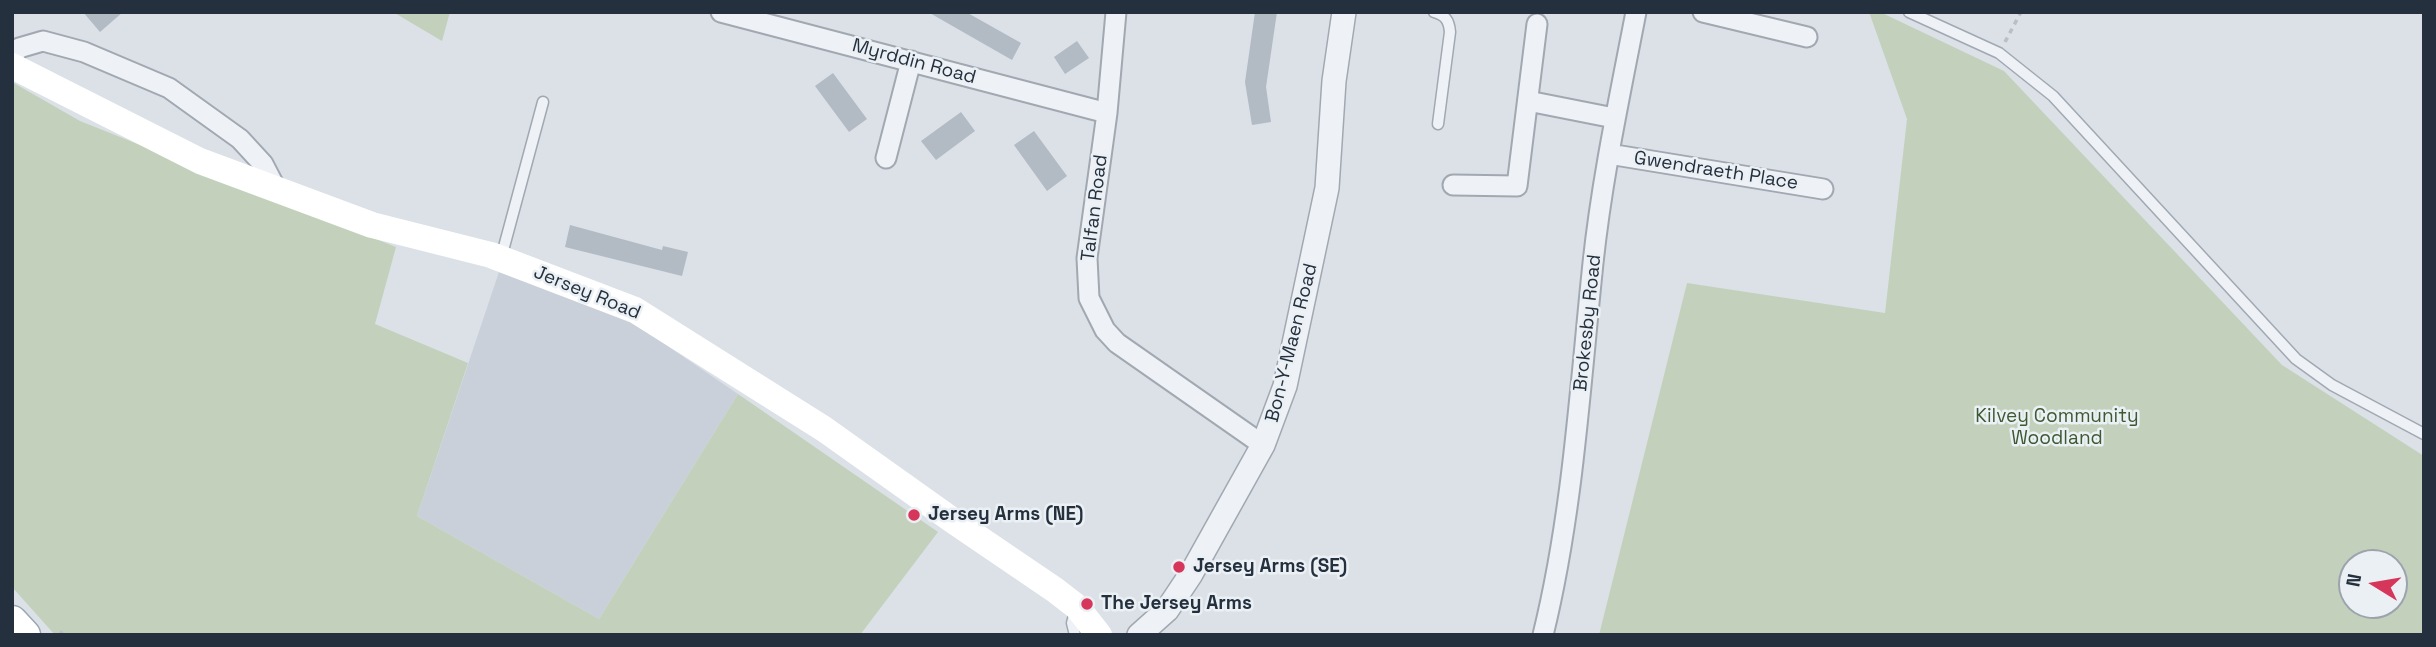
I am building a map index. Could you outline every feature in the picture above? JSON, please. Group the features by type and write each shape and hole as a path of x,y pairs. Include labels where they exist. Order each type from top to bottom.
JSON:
{"main road":[{"name":"Jersey Road","path":"12,66 200,161 372,225 501,258 635,310 824,429 1077,607 1099,635"},
{"path":"12,621 24,635"}],"street":[{"name":"Myrddin Road","path":"721,12 1107,113"},
{"name":"Talfan Road","path":"1116,12 1107,113 1087,258 1089,298 1097,315 1117,343 1263,445"},
{"name":"Bon-Y-Maen Road","path":"1139,635 1167,610 1191,574 1263,445 1284,386 1325,200 1334,81 1344,12"},
{"name":"Brokesby Road","path":"1543,635 1555,587 1577,430 1593,260 1614,118 1636,12"},
{"path":"1703,12 1807,37"},
{"path":"1453,185 1517,186 1537,24"},
{"path":"12,57 19,48 43,41 84,52 169,88 240,139 263,164 276,189"},
{"path":"886,158 911,61"},
{"path":"1528,101 1614,118"},
{"name":"Gwendraeth Place","path":"1609,154 1823,189"}],"lane":[{"path":"1434,12 1445,17 1450,25 1438,124"},
{"path":"1909,12 1999,53 2053,96 2296,359 2332,385 2424,434"},
{"path":"501,258 543,102"},
{"path":"1075,635 1072,623 1077,607"},
{"path":"1159,635 1167,610"}],"path":[{"path":"1999,53 2021,12"}],"shaded area":[{"path":"499,272 637,325 738,394 599,619 417,516"}],"green space":[{"path":"393,12 450,12 442,41"},
{"name":"Kilvey Community Woodland","path":"1869,12 1880,12 2004,71 2282,365 2424,456 2424,635 1599,635 1687,283 1885,313 1907,119"},
{"path":"12,82 80,121 396,247 375,324 468,363 417,516 599,619 738,394 938,532 860,635 55,635 12,587"}],"building":[{"path":"83,12 123,12 100,32"},
{"path":"928,12 966,12 1021,43 1012,60"},
{"path":"1255,12 1277,12 1266,87 1271,122 1252,125 1245,82"},
{"path":"1077,41 1089,58 1065,74 1054,57"},
{"path":"833,73 867,119 849,132 815,86"},
{"path":"961,112 975,131 936,160 921,141"},
{"path":"1034,131 1067,176 1047,191 1014,145"},
{"path":"570,225 662,250 663,246 688,252 682,276 565,247"}],"place":[{"name":"Jersey Arms (NE)","path":"914,515"},
{"name":"Jersey Arms (SE)","path":"1179,567"},
{"name":"The Jersey Arms","path":"1087,604"}]}
